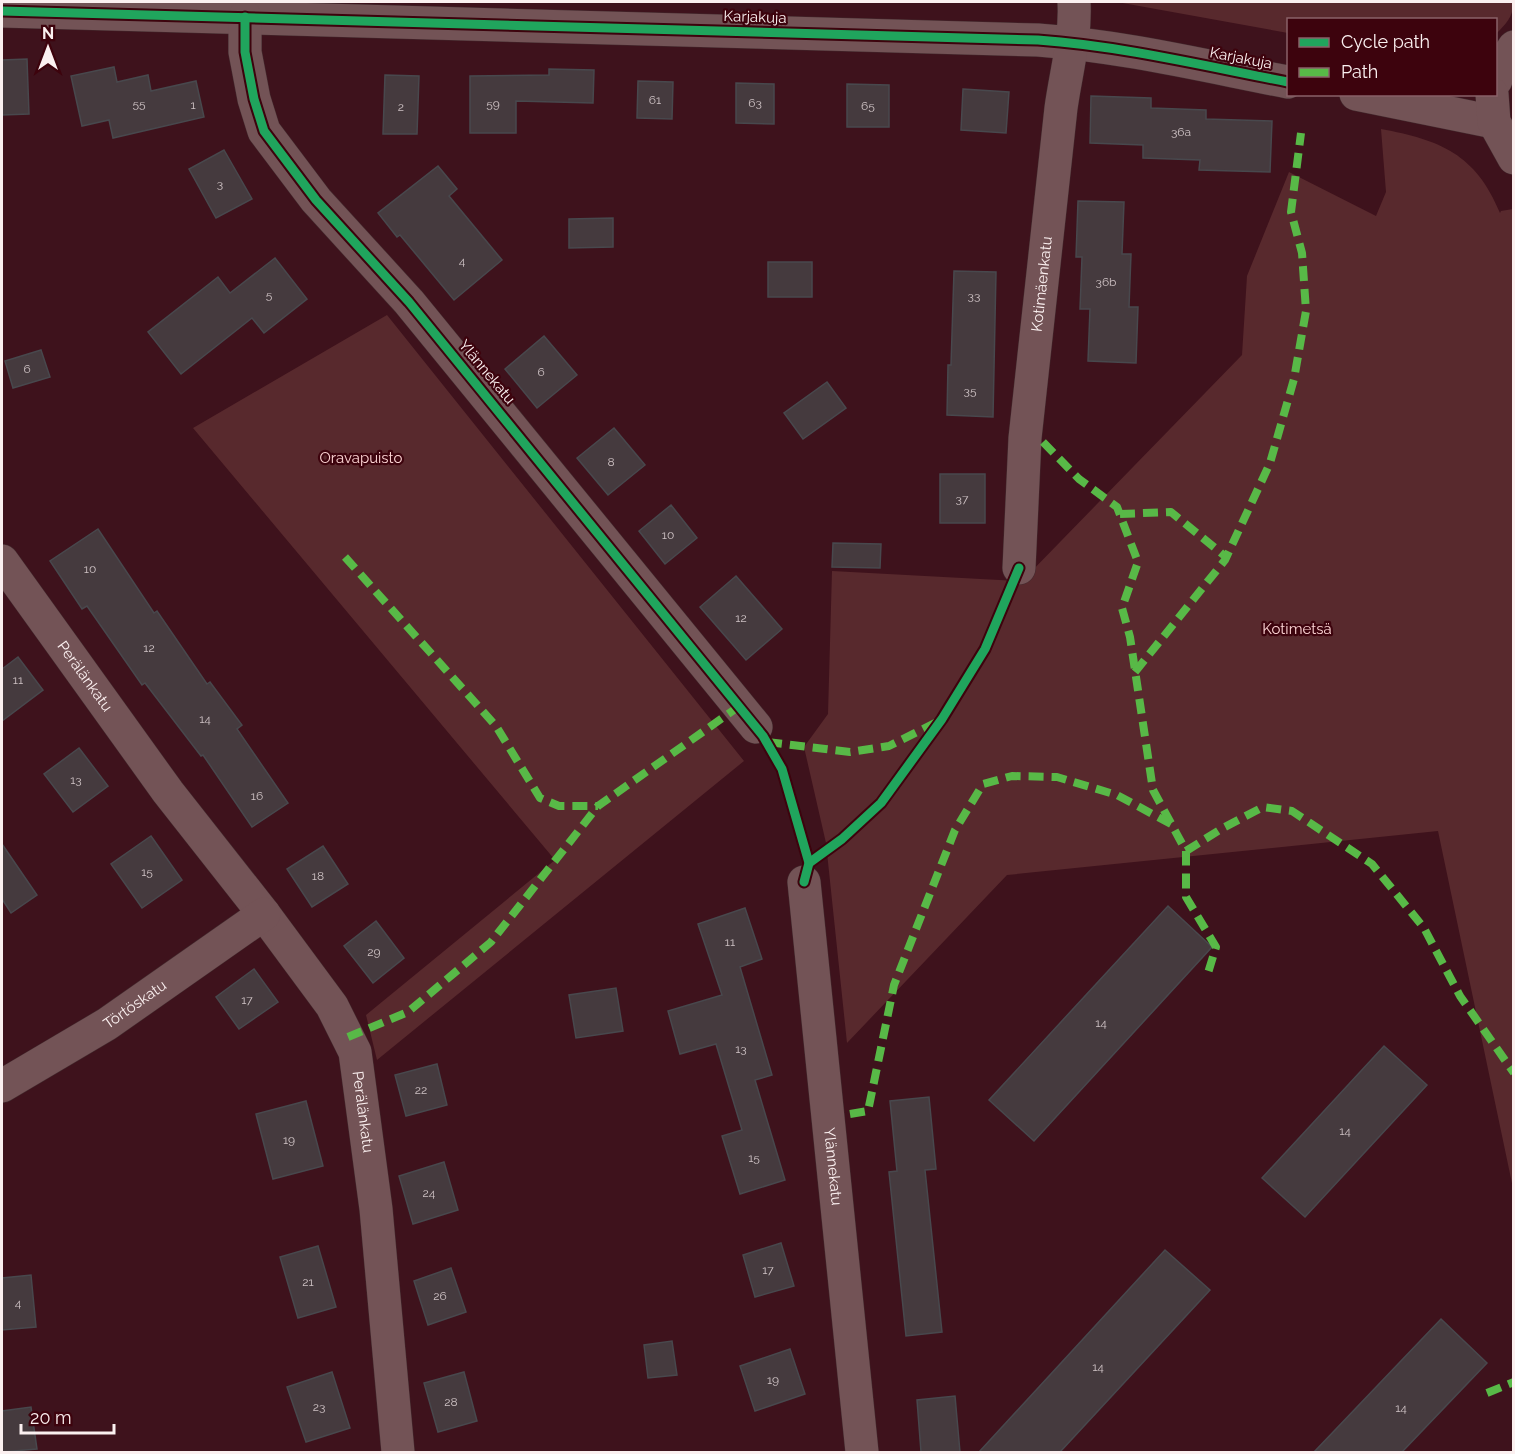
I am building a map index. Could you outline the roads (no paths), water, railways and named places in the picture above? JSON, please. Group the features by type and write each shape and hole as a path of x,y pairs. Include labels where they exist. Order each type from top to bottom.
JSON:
{"street":[{"name":"Kotimäenkatu","path":"1019,568 1025,438 1061,108 1073,42 1074,2"},
{"name":"Karjakuja","path":"2,11 1073,42 1287,82"},
{"name":"Ylännekatu","path":"245,17 247,61 254,99 264,131 316,200 417,311 756,728"},
{"path":"1497,77 1514,47"},
{"path":"1366,96 1406,104 1493,108 1514,158"},
{"name":"Perälänkatu","path":"2,561 168,792 264,914 332,1006 355,1052 376,1209 398,1452"},
{"name":"Ylännekatu","path":"804,882 862,1452"},
{"name":"Törtöskatu","path":"2,1086 107,1024 264,914"}],"park label":[{"name":"Oravapuisto","path":"361,458"},
{"name":"Kotimetsä","path":"1297,629"}]}
